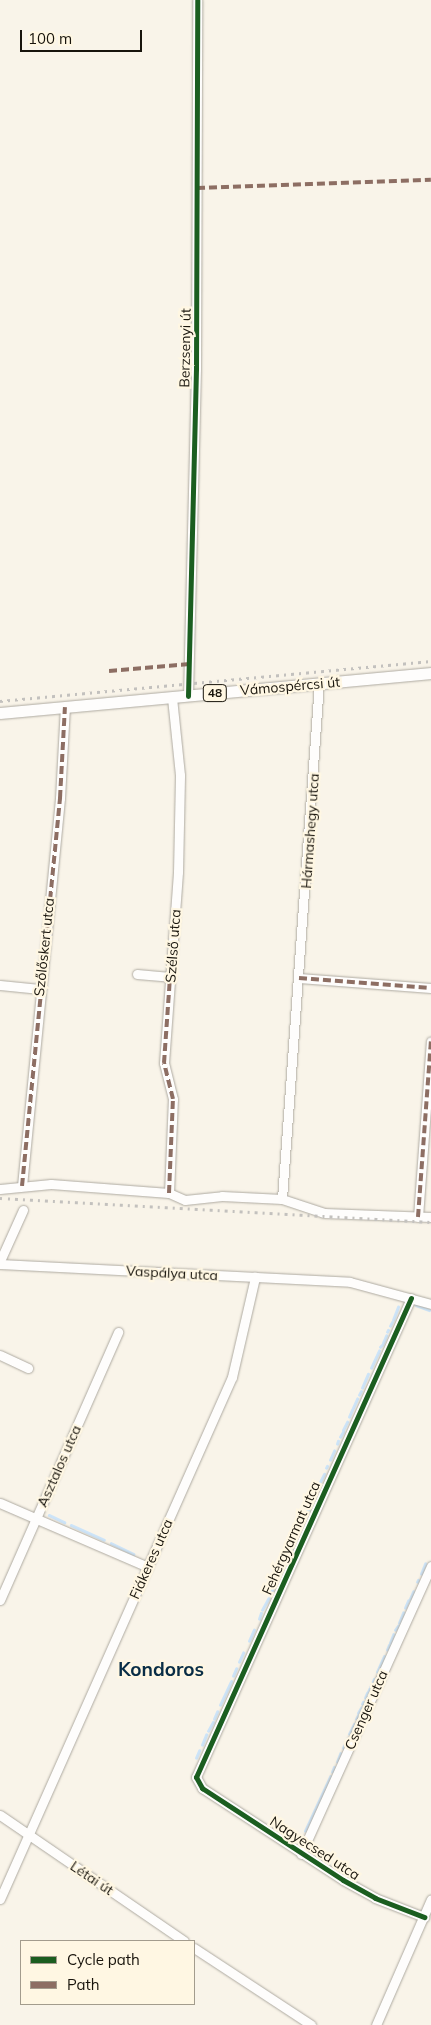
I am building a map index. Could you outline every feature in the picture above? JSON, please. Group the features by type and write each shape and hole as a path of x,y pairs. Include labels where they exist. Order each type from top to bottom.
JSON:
{"main road":[{"name":"Vámospércsi út","path":"0,713 431,673"}],"street":[{"name":"Berzsenyi út","path":"188,696 196,341 197,0"},
{"name":"Hármashegy utca","path":"282,1200 319,683"},
{"name":"Szélső utca","path":"169,1193 173,1100 164,1063 178,872 180,775 172,697"},
{"name":"Szőlőskert utca","path":"22,1186 60,798 65,707"},
{"path":"137,974 170,976"},
{"path":"299,978 431,988"},
{"path":"0,985 40,989"},
{"path":"418,1217 431,1041"},
{"path":"0,1189 51,1184 169,1193 190,1200 222,1196 282,1200 324,1213 431,1217"},
{"path":"0,1262 23,1210"},
{"name":"Vaspálya utca","path":"0,1262 344,1282 431,1304"},
{"name":"Fiákeres utca","path":"0,1899 232,1377 255,1277"},
{"name":"Fehérgyarmat utca","path":"200,1787 196,1779 198,1771 411,1298"},
{"name":"Asztalos utca","path":"0,1600 118,1332"},
{"path":"0,1355 28,1368"},
{"path":"0,1503 148,1567"},
{"name":"Csenger utca","path":"301,1854 431,1566"},
{"name":"Nagyecsed utca","path":"200,1787 359,1890 424,1918"},
{"name":"Létai út","path":"0,1815 183,1940"},
{"path":"376,2025 431,1899"},
{"path":"195,1949 311,2025"}],"waterway":[{"path":"416,1305 429,1310"},
{"path":"393,1320 398,1307"},
{"path":"390,1326 392,1322"},
{"path":"383,1343 386,1336"},
{"path":"371,1368 379,1351"},
{"path":"362,1388 368,1374"},
{"path":"359,1395 361,1391"},
{"path":"353,1408 357,1399"},
{"path":"349,1417 352,1410"},
{"path":"343,1430 347,1422"},
{"path":"340,1437 343,1432"},
{"path":"330,1460 334,1451"},
{"path":"319,1484 324,1474"},
{"path":"313,1498 315,1493"},
{"path":"49,1515 64,1522"},
{"path":"298,1530 303,1521"},
{"path":"71,1525 104,1540"},
{"path":"294,1540 297,1534"},
{"path":"290,1550 293,1542"},
{"path":"111,1543 134,1554"},
{"path":"286,1558 288,1554"},
{"path":"280,1572 285,1561"},
{"path":"421,1574 425,1564"},
{"path":"273,1587 278,1576"},
{"path":"269,1595 272,1590"},
{"path":"410,1599 413,1592"},
{"path":"262,1610 268,1599"},
{"path":"405,1608 408,1601"},
{"path":"259,1619 261,1613"},
{"path":"399,1623 403,1613"},
{"path":"395,1630 398,1626"},
{"path":"249,1641 254,1630"},
{"path":"390,1643 393,1635"},
{"path":"387,1650 389,1645"},
{"path":"239,1662 243,1653"},
{"path":"377,1672 384,1656"},
{"path":"233,1676 236,1669"},
{"path":"368,1692 374,1679"},
{"path":"220,1705 231,1681"},
{"path":"365,1698 367,1693"},
{"path":"358,1713 361,1708"},
{"path":"214,1719 217,1712"},
{"path":"356,1719 358,1715"},
{"path":"208,1731 213,1722"},
{"path":"349,1734 354,1724"},
{"path":"202,1745 206,1735"},
{"path":"343,1748 347,1739"},
{"path":"196,1758 199,1751"},
{"path":"337,1762 340,1754"},
{"path":"332,1772 334,1767"},
{"path":"305,1831 330,1777"}],"railway":[{"path":"0,701 431,661"},
{"path":"0,1198 431,1222"}],"marked path":[{"path":"197,188 431,180"},
{"path":"109,671 190,664"},
{"path":"22,1186 60,798 65,707"},
{"path":"169,1193 173,1099 164,1063 170,977"},
{"path":"299,978 431,988"},
{"path":"418,1217 431,1041"}],"cycle path":[{"path":"188,696 196,369 197,0"},
{"path":"411,1298 196,1777 202,1788 343,1880 375,1898 424,1917"}],"district":[{"name":"Kondoros","path":"161,1670"}]}
